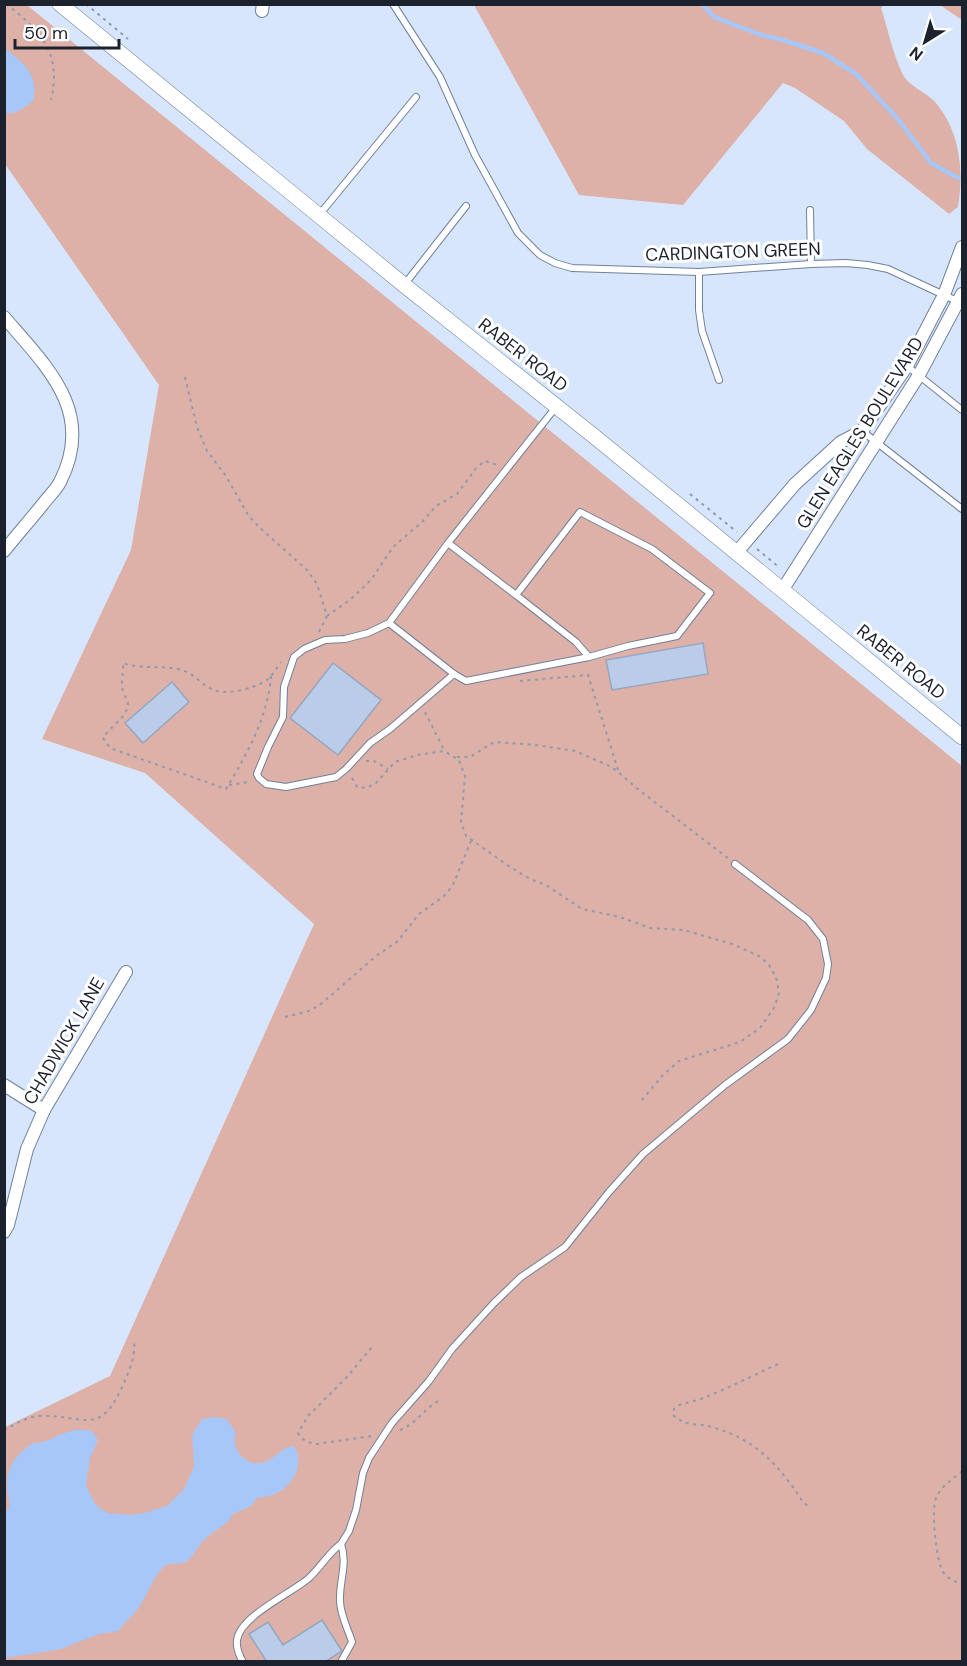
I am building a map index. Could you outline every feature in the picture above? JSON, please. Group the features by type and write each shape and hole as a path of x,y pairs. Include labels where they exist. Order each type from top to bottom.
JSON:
{"street":[{"name":"RABER ROAD","path":"60,4 318,216 783,589 963,737"},
{"name":"GLEN EAGLES BOULEVARD","path":"737,552 795,484 841,442 862,431 907,366 944,295 963,247"},
{"name":"GLEN EAGLES BOULEVARD","path":"783,589 919,375 962,300"},
{"path":"4,317 52,374 70,409 74,432 68,464 59,484 4,550"},
{"name":"CHADWICK LANE","path":"4,1232 27,1149 44,1110 126,972"},
{"path":"4,1085 44,1110"}],"lane":[{"name":"CARDINGTON GREEN","path":"393,4 440,77 486,176 518,233 528,245 548,259 572,268 699,272 846,263 888,269 944,295 962,300"},
{"path":"318,216 416,97"},
{"path":"404,285 466,206"},
{"path":"810,210 810,264"},
{"path":"699,272 699,310 702,331 719,380"},
{"path":"907,366 963,410"},
{"path":"454,674 390,729 370,743 336,777 286,788 266,784 261,780 258,774 283,717 284,687 294,657 304,649 325,640 345,639 389,623 448,543 556,406"},
{"path":"862,431 963,509"},
{"path":"389,623 466,681 589,657 677,636 710,592 652,549 580,512 516,595"},
{"path":"448,543 576,642 589,657"},
{"path":"243,1662 238,1652 237,1640 240,1630 254,1616 309,1578 341,1544 350,1531 363,1473 369,1458 384,1434 429,1381 452,1349 521,1277 565,1247 631,1166 712,1096 788,1039 811,1010 826,978 828,964 823,939 808,920 735,864"},
{"path":"341,1544 345,1556 341,1611 352,1642 341,1662"}],"path":[{"path":"6,4 31,26 48,46 55,79 51,100"},
{"path":"185,377 197,427 207,451 226,476 248,515 308,571 317,584 327,616"},
{"path":"314,638 322,628 327,616 351,599 371,580 393,547 422,522 436,506 457,494 477,467 485,461 496,464 505,473"},
{"path":"271,676 270,697 257,731 226,789 110,748 103,738 127,711 128,703 123,693 121,680 124,671 123,663 136,668 168,667 182,670 193,674 203,684 217,691 238,690 262,683 271,676 282,661"},
{"path":"519,681 588,675 619,773"},
{"path":"421,701 444,751 459,760 465,776 461,822 466,836 471,841 582,909 620,917 650,928 667,927 684,930 732,944 759,956 769,965 776,977 779,993 774,1008 760,1028 740,1042 679,1061 662,1076 641,1101"},
{"path":"352,774 357,788 366,788 376,783 395,762 417,755 444,751 457,757 470,757 494,742 575,751 612,766 735,864"},
{"path":"365,760 374,761 388,769"},
{"path":"229,784 261,780"},
{"path":"285,1017 309,1011 321,1004 376,956 398,941 419,914 444,896 453,885 471,841"},
{"path":"4,1430 37,1416 78,1420 100,1419 105,1416 115,1403 126,1376 135,1348 134,1341"},
{"path":"372,1347 346,1378 308,1416 298,1433 302,1439 317,1444 404,1429 438,1401"},
{"path":"778,1364 701,1399 679,1405 674,1409 673,1415 686,1424 711,1427 747,1441 773,1463 809,1507"},
{"path":"963,1471 936,1497 934,1510 938,1553 942,1569 944,1574 955,1582 963,1584"}],"shaded area":[{"path":"5,5 27,5 962,766 962,1661 5,1661 5,1427 110,1376 314,924 145,773 42,739 131,550 159,385 5,164"},
{"path":"474,5 883,5 881,8 893,51 903,75 935,102 950,125 955,138 960,165 958,207 949,214 867,149 844,121 795,88 783,83 683,205 579,195"},
{"path":"940,5 962,5 962,20"}],"water":[{"path":"4,48 28,70 32,76 35,92 33,101 12,113 4,113"},
{"path":"214,1417 227,1419 236,1433 237,1449 249,1462 266,1462 285,1449 294,1446 298,1467 288,1485 275,1494 257,1498 251,1506 233,1514 227,1522 203,1541 187,1561 165,1566 156,1576 137,1610 119,1631 99,1634 61,1649 5,1658 4,1514 9,1507 8,1473 17,1456 33,1443 69,1431 93,1432 98,1440 90,1458 86,1485 95,1504 107,1513 131,1515 144,1513 167,1506 184,1489 194,1466 192,1435 202,1419"}],"building":[{"path":"703,643 708,674 612,690 606,660"},
{"path":"333,663 381,700 338,755 290,718"},
{"path":"172,682 189,702 143,743 125,723"},
{"path":"322,1620 342,1651 325,1662 267,1662 249,1634 268,1622 283,1645"}],"waterway":[{"path":"702,4 714,17 761,35 823,53 856,74 897,118 931,163 958,178"}]}
